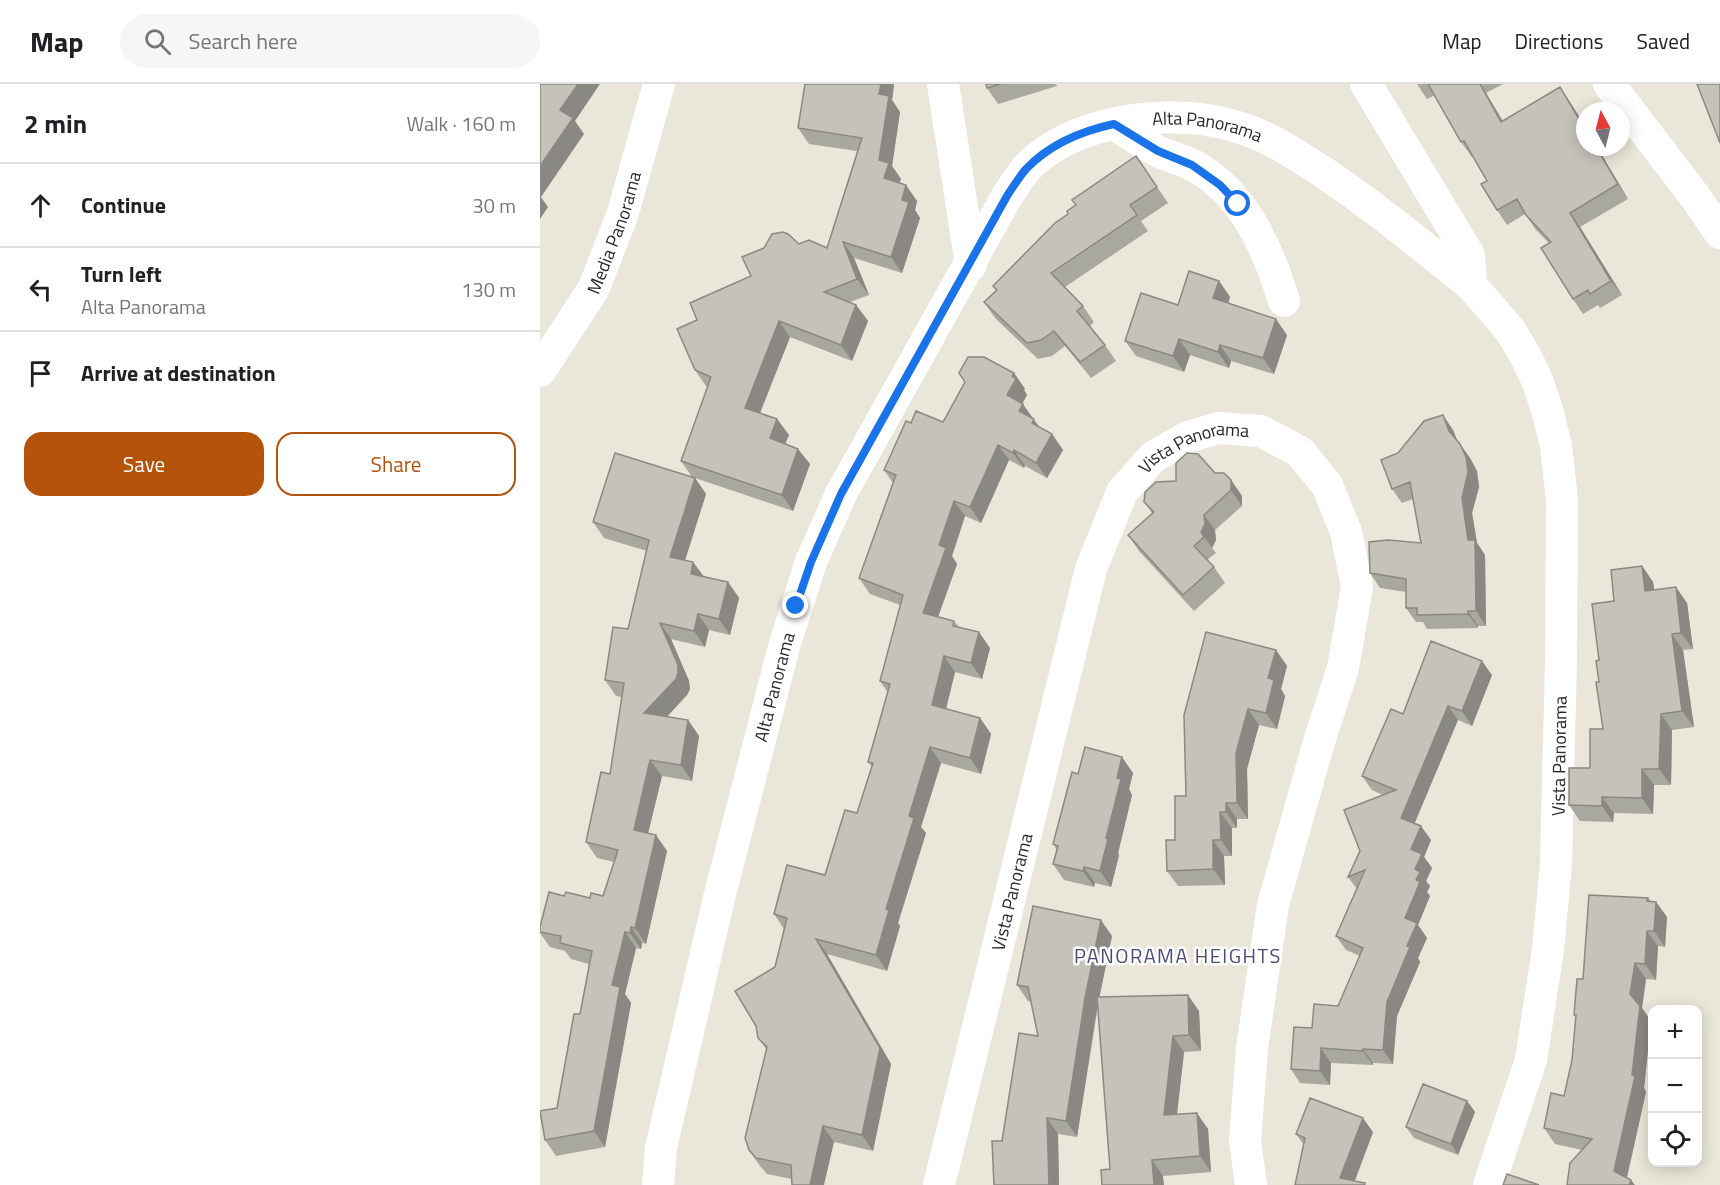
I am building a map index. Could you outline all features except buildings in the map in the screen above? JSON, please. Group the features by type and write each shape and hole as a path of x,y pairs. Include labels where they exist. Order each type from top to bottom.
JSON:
{"street":[{"name":"Media Panorama","path":"540,370 594,288 623,213 659,84"},
{"path":"943,84 971,265"},
{"path":"1366,84 1469,255 1471,285"},
{"path":"1609,84 1720,232"},
{"name":"Alta Panorama","path":"658,1185 661,1148 718,898 783,653 807,573 846,484 971,265 1007,196 1026,170 1055,145 1071,137 1114,124 1174,117 1232,125 1274,141 1359,196 1471,285"},
{"path":"1114,124 1158,151 1192,165 1220,185 1238,204 1256,229 1273,266 1284,301"},
{"name":"Vista Panorama","path":"1471,285 1510,330 1538,382 1556,446 1562,500 1556,864 1548,950 1531,1060 1489,1185"},
{"name":"Vista Panorama","path":"939,1185 1091,569 1122,492 1153,458 1188,437 1218,428 1261,431 1300,452 1327,484 1346,532 1357,587 1343,668 1318,745 1273,904 1252,1048 1245,1141 1251,1185"}],"district":[{"name":"PANORAMA HEIGHTS","path":"1178,955"}],"route":[{"path":"796,606 828,521 856,466 971,265 1007,196 1026,170 1041,156 1055,145 1071,137 1114,124 1158,151 1192,165 1220,185 1238,204"}]}
